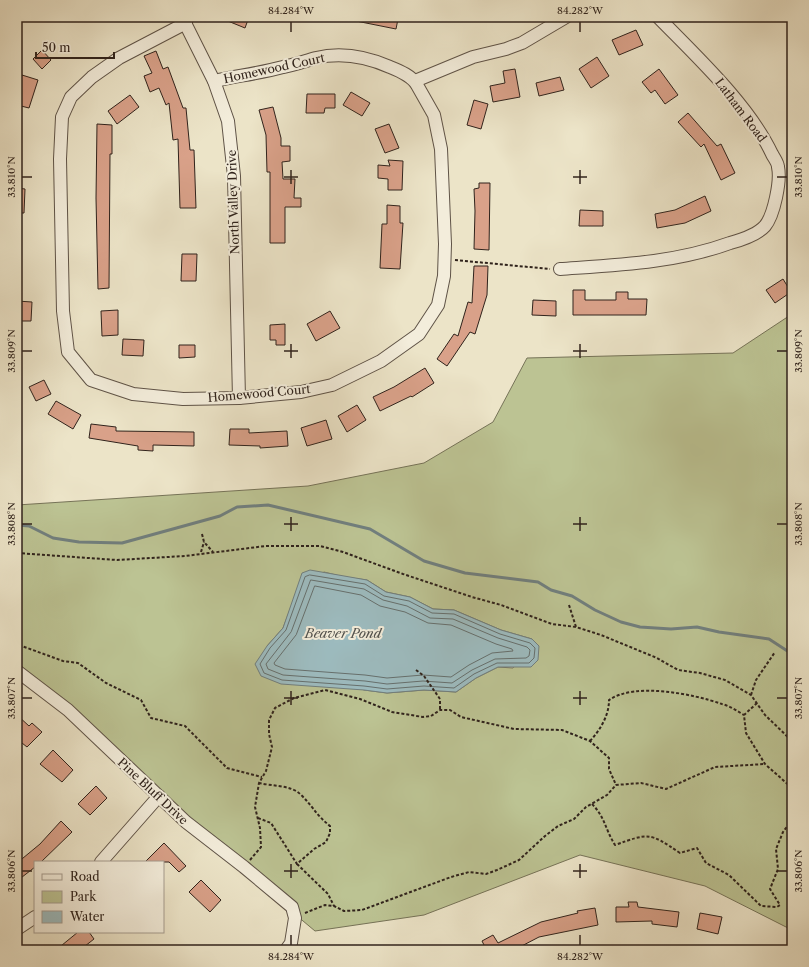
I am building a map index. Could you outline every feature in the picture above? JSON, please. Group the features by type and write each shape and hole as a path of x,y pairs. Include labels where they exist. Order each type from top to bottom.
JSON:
{"street":[{"path":"415,81 472,57 506,49 522,43 566,17"},
{"name":"Latham Road","path":"554,268 638,264 704,253 746,238 765,226 772,210 778,186 778,167 766,141 712,71 658,17"},
{"name":"Homewood Court","path":"184,20 119,58 92,77 71,97 62,117 60,166 63,311 68,352 91,380 133,394 183,399 239,398 301,392 332,385 381,361 419,334 438,305 444,276 444,199 441,149 434,115 415,81 400,71 376,61 360,57 333,56 317,58 284,67 214,81"},
{"name":"North Valley Drive","path":"184,20 214,81 228,121 234,176 239,398"},
{"name":"Pine Bluff Drive","path":"17,671 68,710 186,822 244,867 293,912"},
{"path":"102,861 159,796"},
{"path":"286,950 291,943 293,912"},
{"path":"17,929 34,918"}],"path":[{"path":"444,260 470,260 554,268"},
{"path":"202,534 204,542 213,552"},
{"path":"201,553 204,542"},
{"path":"17,553 117,560 185,556 266,546 320,546 343,552 472,597 501,604 552,624 576,627 657,658 678,670 700,672 726,680 751,695 773,724 792,741"},
{"path":"569,604 576,627"},
{"path":"17,651 18,644 63,661 78,663 106,683 141,700 151,718 185,726 227,768 262,777"},
{"path":"751,695 760,675 775,652"},
{"path":"416,670 424,676 440,699 440,710"},
{"path":"244,867 261,847 260,828 256,807 259,783 266,771 272,748 269,734 269,720 275,708 294,698 325,690 360,699 392,712 423,717 431,716 440,710 450,710 461,717 514,729 562,730 590,741 609,758 609,769 616,785"},
{"path":"590,741 600,730 609,710 609,700 614,696 632,691 672,692 692,696 724,704 744,715"},
{"path":"744,715 757,703"},
{"path":"744,715 746,733 765,764 792,788"},
{"path":"293,912 325,905 334,906 344,911 362,910 451,876 469,872 486,874 497,870 519,860 558,826 574,820 586,807 607,795 616,785 641,783 666,789 715,767 765,764"},
{"path":"259,783 276,787 286,787 300,793 318,817 330,826 330,833 326,842 314,849 297,864"},
{"path":"592,804 601,813 606,824 606,831 615,845 643,835 659,839 680,854 697,848 706,863 729,875 760,906 778,907 780,905 770,889 778,869 776,849 783,832 792,820"},
{"path":"258,818 271,823 297,864 328,894 334,906"}],"green space":[{"path":"792,314 792,930 705,886 580,855 424,915 315,931 162,803 17,670 17,505 308,486 424,463 493,422 527,358 733,353","holes":["324,572 344,577 367,580 386,592 410,597 433,609 454,610 501,630 532,639 513,668 498,667 476,678 456,692 424,690 387,693 364,690 267,646 283,628 297,591"]}],"water":[{"name":"Beaver Pond","path":"310,570 367,580 386,592 410,597 433,609 454,610 501,630 532,639 539,646 538,660 531,667 498,667 476,678 456,692 424,690 387,693 281,684 261,676 255,664 267,646 283,628 302,573"}],"building":[{"path":"218,17 249,17 245,28"},
{"path":"356,17 389,17 398,19 396,29 356,21"},
{"path":"636,30 643,45 619,55 612,40"},
{"path":"42,50 51,60 42,69 33,59"},
{"path":"156,51 163,69 168,67 183,108 186,108 190,150 194,150 196,208 180,208 178,139 173,140 169,103 166,105 159,88 150,92 144,76 152,73 144,56"},
{"path":"597,57 609,76 591,88 579,69"},
{"path":"515,69 520,97 493,102 490,86 505,83 503,71"},
{"path":"659,69 678,95 665,104 655,90 651,93 642,82"},
{"path":"22,75 38,80 29,108 17,105 17,93"},
{"path":"560,77 564,90 539,96 536,83"},
{"path":"351,92 370,103 362,116 343,105"},
{"path":"307,94 335,94 335,108 325,108 324,113 306,113"},
{"path":"130,95 139,107 117,124 108,111"},
{"path":"474,100 488,104 481,129 467,125"},
{"path":"273,107 281,138 281,146 290,146 290,161 282,162 283,179 295,179 294,198 301,198 301,207 285,207 285,243 270,243 270,172 267,172 266,135 259,110"},
{"path":"688,113 717,146 721,144 735,173 721,180 704,144 701,147 678,122"},
{"path":"97,124 112,125 112,154 110,154 109,288 98,289 96,198"},
{"path":"389,124 399,148 385,153 375,129"},
{"path":"388,160 403,161 402,190 388,190 388,179 378,178 378,165 390,166"},
{"path":"479,183 490,183 489,250 474,249 474,189 479,188"},
{"path":"17,188 25,189 24,213 17,213"},
{"path":"705,196 711,211 685,223 657,228 655,214 675,210"},
{"path":"387,205 400,206 400,223 403,223 400,269 380,268 382,224 387,224"},
{"path":"580,210 603,211 603,226 579,226"},
{"path":"182,254 197,254 196,281 181,281"},
{"path":"474,266 488,266 487,295 475,334 470,332 447,366 437,359 454,334 458,336 468,302 472,303"},
{"path":"783,279 791,292 775,303 766,290"},
{"path":"573,290 585,290 585,300 616,300 616,292 628,292 628,299 647,299 646,315 573,315"},
{"path":"533,300 556,301 556,316 532,315"},
{"path":"17,301 32,302 31,321 17,321"},
{"path":"118,310 118,335 102,336 101,311"},
{"path":"330,311 340,328 316,341 307,324"},
{"path":"285,324 285,345 276,345 276,340 270,340 270,325"},
{"path":"123,339 144,340 143,356 122,355"},
{"path":"179,345 195,345 195,357 179,358"},
{"path":"425,368 434,383 412,397 411,396 380,411 373,397 394,387"},
{"path":"44,380 51,394 36,401 29,387"},
{"path":"56,401 81,415 73,429 48,414"},
{"path":"357,405 366,420 347,432 338,416"},
{"path":"326,420 332,439 307,446 301,428"},
{"path":"91,424 116,427 116,431 194,432 194,446 153,445 153,451 138,450 138,446 89,438"},
{"path":"230,429 249,429 249,433 287,431 288,446 260,448 260,446 229,445"},
{"path":"17,715 29,726 32,723 42,732 27,747 17,739"},
{"path":"53,750 73,770 62,782 40,764"},
{"path":"96,786 107,798 90,815 78,804"},
{"path":"61,821 72,832 42,861 34,861 34,868 17,881 17,863 40,844"},
{"path":"164,843 186,866 179,872 169,862 146,861"},
{"path":"201,880 221,900 210,912 189,892"},
{"path":"628,902 637,902 638,907 679,912 677,927 652,924 652,921 616,922 616,907 629,907"},
{"path":"595,908 598,925 539,937 514,950 485,950 486,949 482,941 493,935 498,943 541,922 578,913 577,911"},
{"path":"700,913 722,917 718,934 697,929"},
{"path":"77,933 90,933 94,939 80,950 56,950"}],"waterway":[{"path":"17,525 29,526 53,538 79,542 122,543 220,516 237,507 268,505 370,529 424,561 465,573 538,582 551,590 572,596 595,610 621,622 640,627 671,629 697,627 719,632 769,639 792,654"}]}
